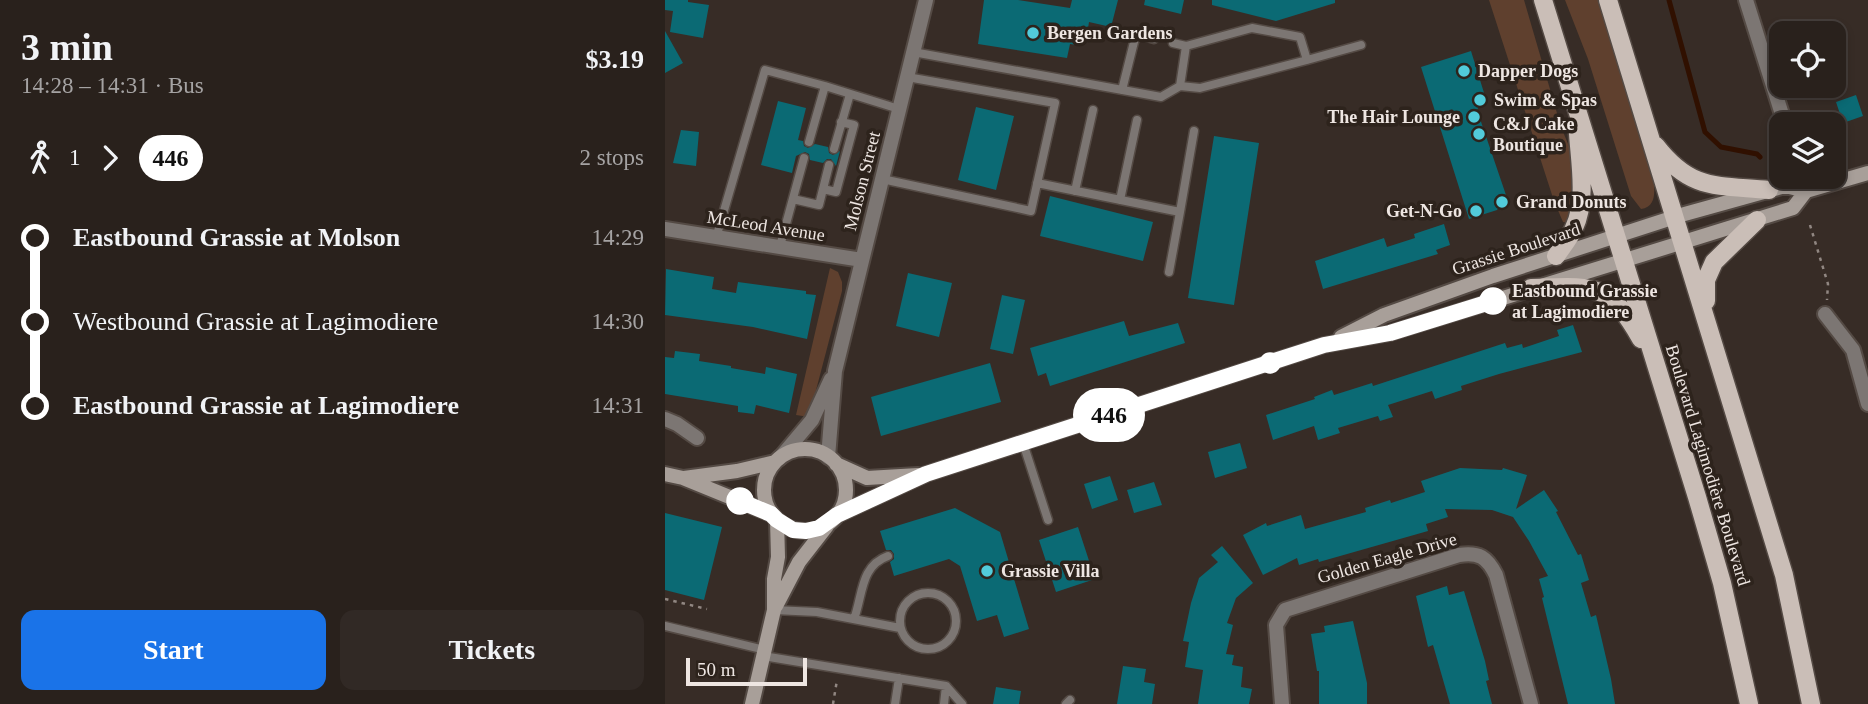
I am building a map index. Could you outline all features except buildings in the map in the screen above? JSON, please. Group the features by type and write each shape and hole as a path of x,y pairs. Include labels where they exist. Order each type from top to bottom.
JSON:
{"main road":[{"name":"Boulevard Lagimodière Boulevard","path":"1543,0 1722,583 1749,704"},
{"path":"1608,0 1784,576 1811,704"},
{"path":"1556,256 1575,228 1580,207 1577,107"},
{"path":"1648,130 1669,163 1685,176 1702,183 1769,190"},
{"path":"1716,352 1706,304 1706,280 1714,262 1757,220"},
{"path":"1531,288 1582,287 1599,292 1617,302 1655,362"}],"street":[{"name":"Molson Street","path":"832,460 835,372 926,0"},
{"path":"1746,0 1781,112"},
{"name":"Grassie Boulevard","path":"1846,177 1868,173"},
{"name":"Grassie Boulevard","path":"1324,345 1384,315 1675,217 1773,189"},
{"name":"Grassie Boulevard","path":"834,519 926,474 1324,345 1390,333 1793,208 1802,189"},
{"name":"McLeod Avenue","path":"665,229 862,260"},
{"path":"1825,314 1853,350 1868,404"},
{"name":"Molson Street","path":"777,460 812,420 835,372"},
{"path":"665,419 697,438"},
{"path":"683,478 737,471 802,450 814,451 832,460 842,475 844,500 834,519 799,562 774,610"},
{"path":"752,704 774,610 774,579 778,557 774,517 765,501 764,487 767,474 777,460"},
{"name":"Grassie Boulevard","path":"832,460 867,478 926,474"},
{"path":"665,474 683,478 774,517 793,530 819,528 834,519"},
{"name":"Golden Eagle Drive","path":"1282,704 1276,625 1285,610 1459,555 1473,553 1483,557 1496,575 1531,704"}],"lane":[{"path":"1173,43 1186,46 1252,28 1300,37 1307,60"},
{"path":"1122,90 1136,34 1154,39"},
{"path":"913,52 1161,97 1180,86 1200,88 1361,45"},
{"path":"1180,86 1186,46"},
{"path":"716,238 765,70 899,109"},
{"path":"882,179 1031,211 1055,103 907,77"},
{"path":"809,142 825,86"},
{"path":"834,149 850,94"},
{"path":"1075,191 1093,110"},
{"path":"1120,200 1136,120"},
{"path":"823,189 836,192 854,125 841,122"},
{"path":"1170,272 1194,131"},
{"path":"780,246 804,159"},
{"path":"793,199 819,205 829,165"},
{"path":"1037,183 1180,212"},
{"path":"1023,443 1048,520"},
{"path":"854,619 865,576 872,565 888,556"},
{"path":"922,594 939,595 947,600 956,615 956,624 949,640 934,649 917,648 903,636 900,628 902,610 907,603 922,594"},
{"path":"774,610 817,612 900,628"},
{"path":"665,626 764,653 838,669 947,686 962,704"},
{"path":"895,704 899,678"},
{"path":"944,704 947,686"}],"path":[{"path":"1810,225 1828,284 1825,314"},
{"path":"665,599 707,609"},
{"path":"833,704 838,669"}],"shaded area":[{"path":"1489,0 1524,0 1561,127 1571,151 1574,182 1569,223 1563,222 1554,201"},
{"path":"1565,0 1598,0 1654,184 1653,200 1645,208 1641,209 1631,196 1588,59"},
{"path":"830,268 838,272 842,291 809,417 796,415"}],"waterway":[{"path":"1669,0 1705,132 1721,147 1757,154 1760,157"}],"bus line":[{"name":"446","path":"740,501 771,514 793,530 819,528 837,515 926,474 1324,345 1390,333 1493,301"}],"place":[{"name":"Bergen Gardens","path":"1033,33"},
{"name":"Dapper Dogs","path":"1464,71"},
{"name":"Swim & Spas","path":"1480,100"},
{"name":"The Hair Lounge","path":"1474,117"},
{"name":"C&J Cake Boutique","path":"1479,134"},
{"name":"Grand Donuts","path":"1502,202"},
{"name":"Get-N-Go","path":"1476,211"},
{"name":"Eastbound Grassie at Lagimodiere","path":"1493,301"},
{"name":"Grassie Villa","path":"987,571"}]}
